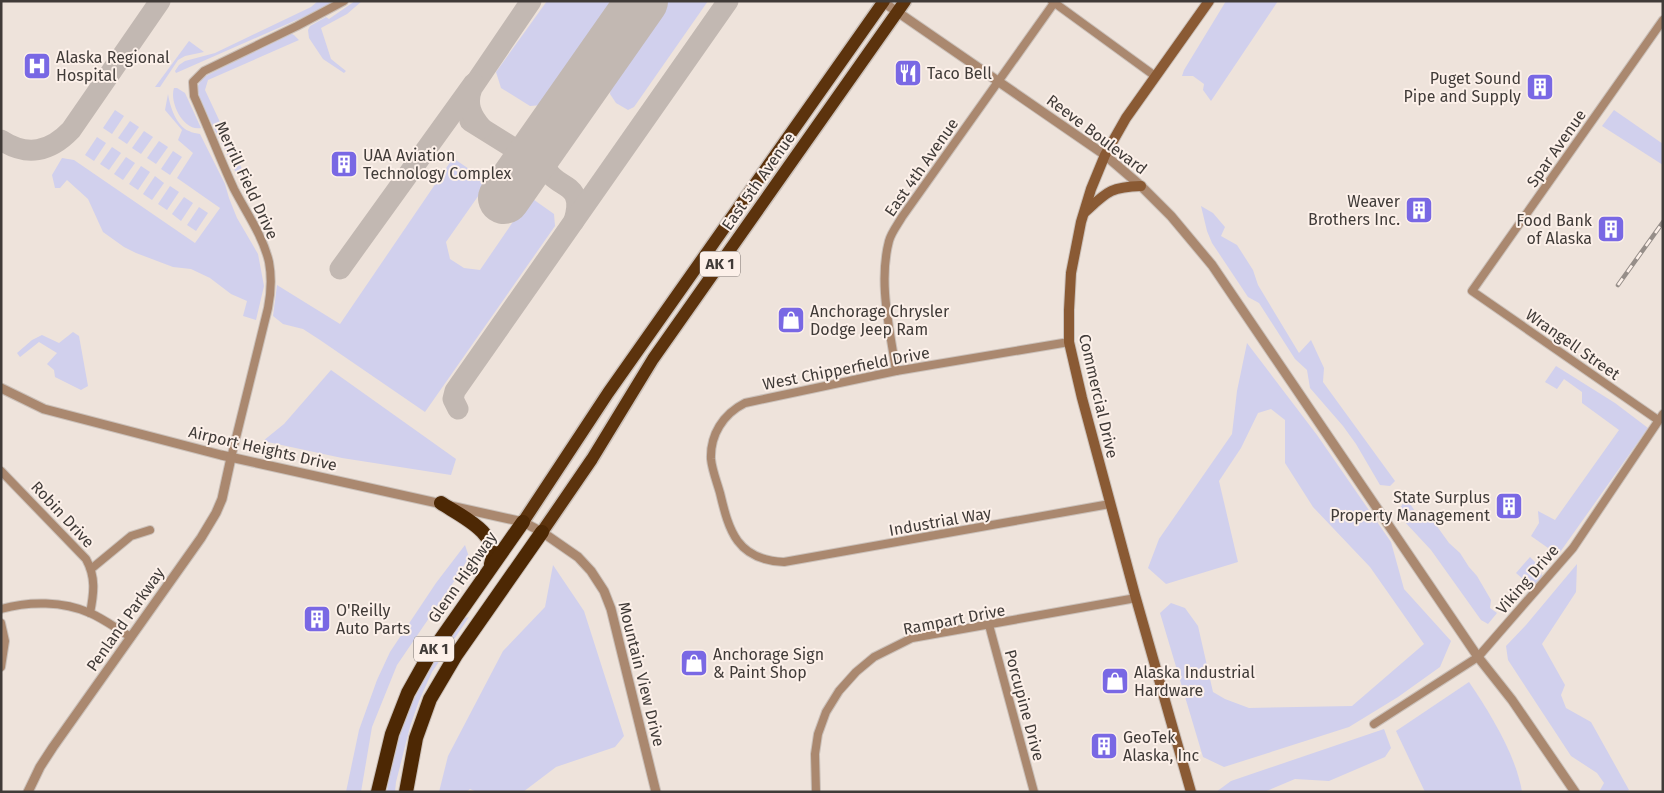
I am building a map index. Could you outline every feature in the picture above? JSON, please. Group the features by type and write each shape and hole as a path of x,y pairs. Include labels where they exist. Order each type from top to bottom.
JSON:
{"highway":[{"name":"East 5th Avenue","path":"523,522 608,393 884,2"},
{"name":"East 5th Avenue","path":"542,532 592,459 653,359 901,6"},
{"path":"441,503 478,527 485,534 494,550 494,558 489,569"},
{"name":"Glenn Highway","path":"378,792 392,734 408,693 427,659 523,522"},
{"name":"AK 1","path":"406,792 416,738 430,700 456,655 542,532"}],"main road":[{"name":"Commercial Drive","path":"1191,792 1082,398 1069,342 1069,310 1071,273 1084,213 1091,189 1105,155 1126,118 1209,1"},
{"path":"1084,213 1106,193 1126,186 1140,186"}],"street":[{"name":"Merrill Field Drive","path":"231,458 268,308 270,271 262,242 233,186 194,96 193,82 204,70 344,1"},
{"name":"Reeve Boulevard","path":"884,2 901,6 998,82 1105,155 1171,216 1212,265 1478,656 1512,700 1575,792"},
{"path":"1053,2 1155,76"},
{"name":"East 4th Avenue","path":"896,371 885,288 886,260 890,239 902,217 1053,2"},
{"name":"Spar Avenue","path":"1472,291 1663,20"},
{"name":"Wrangell Street","path":"1472,291 1661,417"},
{"name":"West Chipperfield Drive","path":"774,562 748,551 731,532 727,524 711,460 716,431 736,407 744,403 896,371 1069,342"},
{"name":"Airport Heights Drive","path":"1,388 44,409 231,458 523,522"},
{"name":"Viking Drive","path":"1374,724 1478,656 1573,548 1661,417"},
{"name":"Penland Parkway","path":"28,792 40,767 53,747 202,538 222,499 231,458"},
{"name":"Robin Drive","path":"1,471 86,559 91,569 94,595 90,613"},
{"name":"Industrial Way","path":"774,562 841,553 1110,504"},
{"name":"Mountain View Drive","path":"523,522 542,532 578,557 591,571 604,591 611,609 656,792"},
{"path":"91,569 131,536 150,530"},
{"name":"Rampart Drive","path":"816,792 815,754 818,734 826,712 839,691 856,672 874,657 912,638 1136,598"},
{"path":"1,609 17,605 37,604 69,607 90,613 131,637"},
{"path":"1,623 5,641 1,667"},
{"name":"Porcupine Drive","path":"990,625 1034,792"}],"shaded area":[{"path":"318,1 334,1 317,11 176,73 175,71 185,61 215,53 311,7"},
{"path":"355,1 362,1 347,14 321,28 331,59 346,71 344,73 323,59 309,38 308,30 310,26 326,17 329,19"},
{"path":"547,1 617,1 542,105 530,106 501,88 496,72"},
{"path":"667,1 708,1 634,107 628,110 616,103 610,94 611,84"},
{"path":"1226,1 1278,1 1211,101 1203,90 1204,84 1193,76 1182,76"},
{"path":"290,33 299,40 208,80 205,90 242,169 249,168 251,175 237,175 197,94 198,86 202,78"},
{"path":"189,41 204,52 185,56 178,60 160,87 155,87"},
{"path":"174,88 185,93 201,128 189,126 179,115 174,101"},
{"path":"168,94 172,110 181,125 190,132 200,134 225,184 237,218 258,254 264,286 256,320 243,316 247,301 231,294 210,278 191,269 173,267 136,253 103,232 88,199 67,180 60,188 55,188 52,175 62,158 74,160 195,243 220,208 177,178 193,153 178,140 182,130 165,110"},
{"path":"115,110 124,116 112,134 103,128"},
{"path":"1614,110 1663,144 1663,165 1602,126"},
{"path":"130,121 139,127 127,144 118,138"},
{"path":"144,131 153,137 141,154 132,148"},
{"path":"97,137 106,143 94,161 85,155"},
{"path":"159,141 168,147 156,164 147,158"},
{"path":"112,147 121,153 109,170 100,164"},
{"path":"173,151 182,157 170,175 161,169"},
{"path":"126,157 135,163 123,180 114,174"},
{"path":"453,158 488,182 446,242 450,259 464,268 480,270 530,197 554,214 555,226 425,412 303,329 283,324 273,316 277,285 340,324"},
{"path":"141,166 150,172 138,190 129,184"},
{"path":"155,176 164,183 152,200 143,194"},
{"path":"170,186 179,192 167,210 158,204"},
{"path":"184,197 193,203 181,221 172,214"},
{"path":"1201,206 1213,213 1225,227 1221,236 1237,245 1253,270 1258,285 1299,353 1311,340 1324,368 1323,382 1395,481 1390,486 1380,485 1356,444 1310,388 1307,370 1295,359 1259,303 1248,297 1212,243"},
{"path":"199,207 208,213 196,231 187,225"},
{"path":"73,332 79,336 88,386 81,390 55,377 54,370 47,364 57,353 39,342 20,357 17,353 32,340 42,335 59,343"},
{"path":"1247,343 1317,435 1391,542 1404,589 1451,641 1440,667 1398,697 1349,727 1224,767 1203,757 1160,613 1171,603 1185,608 1198,626 1213,692 1225,699 1249,708 1352,706 1424,644 1370,567 1313,507 1285,463 1285,420 1271,409 1258,413 1241,448 1219,481 1238,562 1166,584 1148,568 1159,539 1232,434 1237,391"},
{"path":"1556,366 1615,403 1648,428 1558,555 1531,536 1539,523 1538,511 1555,520 1619,430 1582,403 1582,392 1564,379 1557,389 1545,382"},
{"path":"331,370 456,459 451,475 342,458 263,441 284,424"},
{"path":"1406,498 1417,514 1431,518 1477,576 1491,600 1490,608 1497,613 1488,624 1481,620 1431,550 1398,512"},
{"path":"465,545 469,557 397,665 372,727 361,792 346,792 359,730 377,680 390,652 436,583"},
{"path":"1530,557 1539,566 1542,576 1533,588 1516,573"},
{"path":"1577,564 1576,592 1542,644 1565,685 1561,695 1566,708 1591,722 1629,790 1626,792 1599,792 1604,783 1597,773 1571,756 1508,660 1506,646"},
{"path":"553,565 584,611 624,736 615,747 556,767 523,792 477,792 470,789 466,792 439,792 448,756 503,651 545,607"},
{"path":"469,617 432,672 410,727 395,792 387,792 394,750 407,714 423,681 443,649 465,618"},
{"path":"1469,682 1508,749 1522,792 1425,792 1396,731"},
{"path":"1384,729 1391,748 1385,757 1329,781 1295,779 1264,792 1216,792 1231,781"}],"taxiway":[{"path":"1,140 20,149 38,150 55,143 63,137 71,130 160,1"},
{"path":"482,128 471,110 469,99 472,88 531,1"},
{"path":"458,409 453,399 455,391 728,1"},
{"path":"340,269 474,83"},
{"path":"470,121 515,149 530,147 546,137"},
{"path":"546,137 544,152 546,168 556,180 573,192 577,208 574,221"}],"runway":[{"path":"504,198 642,1"}],"railway":[{"path":"1618,285 1663,222"}],"place":[{"name":"Alaska Regional Hospital","path":"37,66"},
{"name":"Taco Bell","path":"908,73"},
{"name":"Puget Sound Pipe and Supply","path":"1540,87"},
{"name":"UAA Aviation Technology Complex","path":"344,164"},
{"name":"Weaver Brothers Inc.","path":"1419,210"},
{"name":"Food Bank of Alaska","path":"1611,229"},
{"name":"Anchorage Chrysler Dodge Jeep Ram","path":"791,320"},
{"name":"State Surplus Property Management","path":"1509,506"},
{"name":"O'Reilly Auto Parts","path":"317,619"},
{"name":"Anchorage Sign & Paint Shop","path":"694,663"},
{"name":"Alaska Industrial Hardware","path":"1115,681"},
{"name":"GeoTek Alaska, Inc","path":"1104,746"}]}
